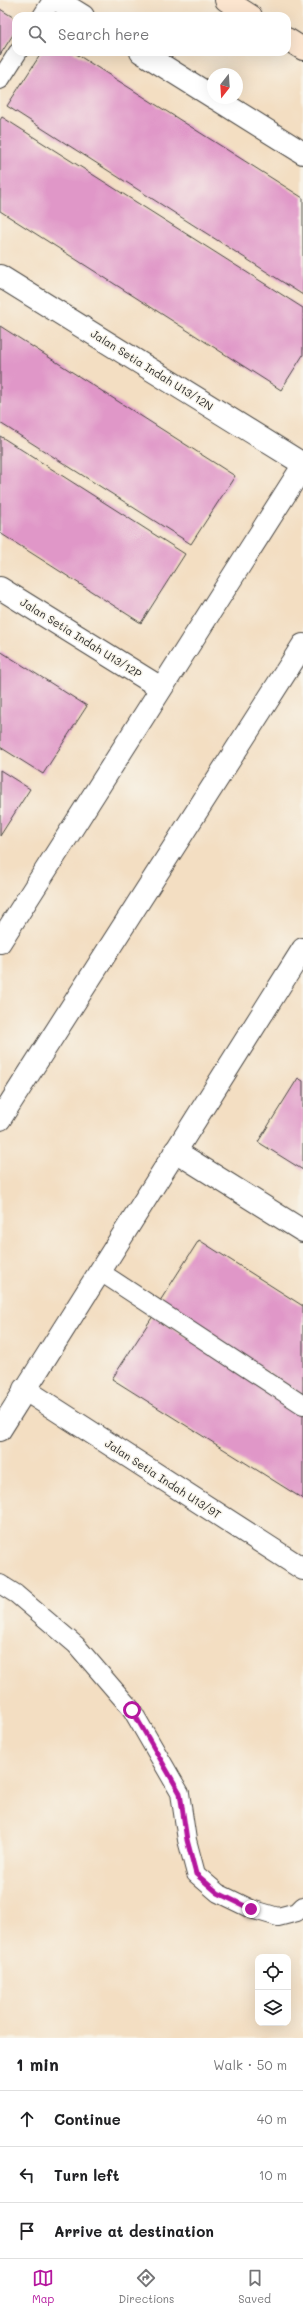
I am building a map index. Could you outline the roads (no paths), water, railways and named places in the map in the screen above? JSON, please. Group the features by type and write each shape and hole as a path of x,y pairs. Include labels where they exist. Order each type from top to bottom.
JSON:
{"street":[{"path":"57,0 76,12"},
{"path":"226,0 245,12"},
{"path":"291,42 303,49"},
{"path":"147,56 207,93"},
{"path":"225,104 303,152"},
{"name":"Jalan Setia Indah U13/12N","path":"0,276 303,465"},
{"path":"0,942 6,919 161,688 303,465"},
{"name":"Jalan Setia Indah U13/12P","path":"0,588 161,688"},
{"path":"0,1119 303,645"},
{"path":"0,1430 24,1389 303,949"},
{"path":"175,1150 303,1231"},
{"name":"Jalan Setia Indah U13/9T","path":"24,1389 303,1569"}],"lane":[{"path":"44,12 52,0"},
{"path":"0,80 15,56"},
{"path":"99,1271 303,1405"},
{"path":"0,1584 16,1594 76,1645 132,1710 180,1793 187,1840 196,1874 218,1893 251,1909 278,1917 297,1912 303,1906"}]}
